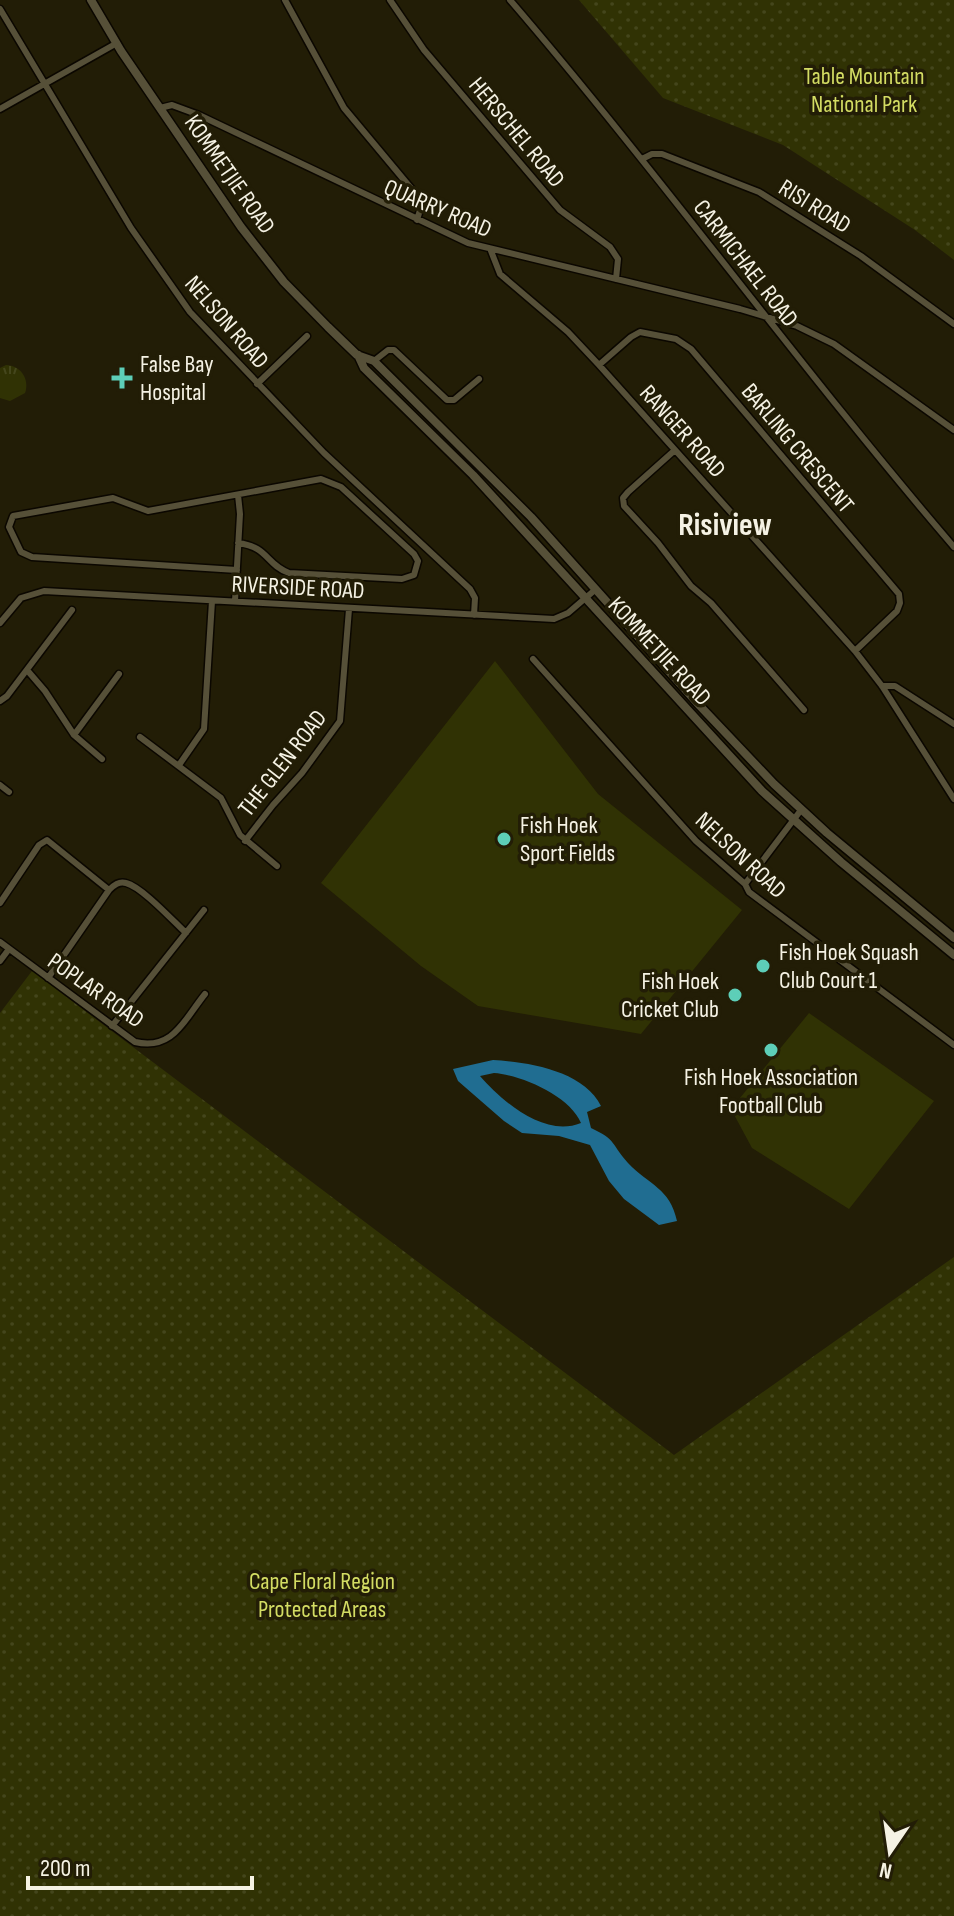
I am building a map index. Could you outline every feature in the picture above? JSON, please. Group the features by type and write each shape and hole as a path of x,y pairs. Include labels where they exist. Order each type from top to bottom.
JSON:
{"main road":[{"name":"KOMMETJIE ROAD","path":"91,0 241,227 284,282 357,355 364,368 473,475 762,791 792,820 954,955"},
{"name":"KOMMETJIE ROAD","path":"357,355 374,361 531,517 700,706 801,810 954,938"}],"street":[{"path":"285,0 344,108 415,193 420,210 417,220"},
{"name":"HERSCHEL ROAD","path":"390,0 424,50 560,210 610,247 618,259 616,279"},
{"name":"CARMICHAEL ROAD","path":"510,0 594,98 765,316 954,547"},
{"name":"NELSON ROAD","path":"0,9 131,228 190,312 324,453 470,589 475,598 474,615"},
{"path":"0,109 117,43"},
{"name":"QUARRY ROAD","path":"160,108 172,105 188,110 417,220 491,251 616,279 797,326 834,344 954,430"},
{"name":"RISI ROAD","path":"642,159 652,154 662,154 759,192 861,256 954,324"},
{"name":"RANGER ROAD","path":"491,251 500,274 568,332 855,651 882,686 954,799"},
{"name":"BARLING CRESCENT","path":"599,365 640,332 676,339 691,349 899,594 897,611 855,651"},
{"path":"257,384 307,336"},
{"path":"374,361 388,350 394,350 447,400 454,400 479,379"},
{"path":"675,450 628,492 623,498 624,506 691,586 711,603 804,710"},
{"path":"237,570 32,557 21,552 9,527 13,516 113,498 148,511 321,479 341,487 418,561 414,575 402,579 289,573 276,566 257,547 238,543"},
{"path":"235,601 238,495"},
{"path":"944,536 954,540"},
{"name":"RIVERSIDE ROAD","path":"0,623 21,598 44,591 554,619 568,613 596,589"},
{"path":"179,765 204,729 212,601"},
{"name":"THE GLEN ROAD","path":"245,841 302,773 340,721 349,609"},
{"path":"0,701 72,610"},
{"name":"NELSON ROAD","path":"533,659 696,841 745,884 747,890 954,1045"},
{"path":"27,670 74,735 102,759"},
{"path":"74,735 119,674"},
{"path":"882,686 895,686 954,724"},
{"path":"140,737 221,798 236,831 277,866"},
{"path":"0,785 9,792"},
{"path":"745,884 801,810"},
{"path":"0,903 39,845 47,840 109,890"},
{"path":"48,978 109,890 121,882 133,886 186,933"},
{"path":"112,1026 204,910"},
{"name":"POPLAR ROAD","path":"0,942 135,1042 149,1045 163,1043 205,994"},
{"path":"0,961 9,949"}],"green space":[{"name":"Table Mountain National Park","path":"579,0 954,0 954,260 915,230 783,145 663,98"},
{"path":"6,365 19,370 26,383 25,393 10,401 0,398 0,368"},
{"name":"Fish Hoek Sport Fields","path":"495,661 598,794 742,910 641,1034 478,1006 421,966 321,883"},
{"name":"Cape Floral Region Protected Areas","path":"32,971 674,1455 954,1257 954,1916 0,1916 0,1013"},
{"path":"809,1013 934,1101 849,1209 752,1148 731,1109"}],"water":[{"path":"493,1060 507,1061 539,1066 582,1084 601,1106 587,1112 591,1128 610,1139 628,1163 664,1194 677,1221 659,1225 624,1199 609,1181 590,1145 559,1136 522,1133 504,1121 458,1081 453,1069","holes":["494,1073 531,1083 556,1096 567,1104 581,1123 553,1126 539,1121 512,1106 480,1076"]}],"place":[{"name":"False Bay Hospital","path":"122,378"},
{"name":"Fish Hoek Sport Fields","path":"504,839"},
{"name":"Fish Hoek Squash Club Court 1","path":"763,966"},
{"name":"Fish Hoek Cricket Club","path":"735,995"},
{"name":"Fish Hoek Association Football Club","path":"771,1050"}],"district":[{"name":"Risiview","path":"725,524"}]}
